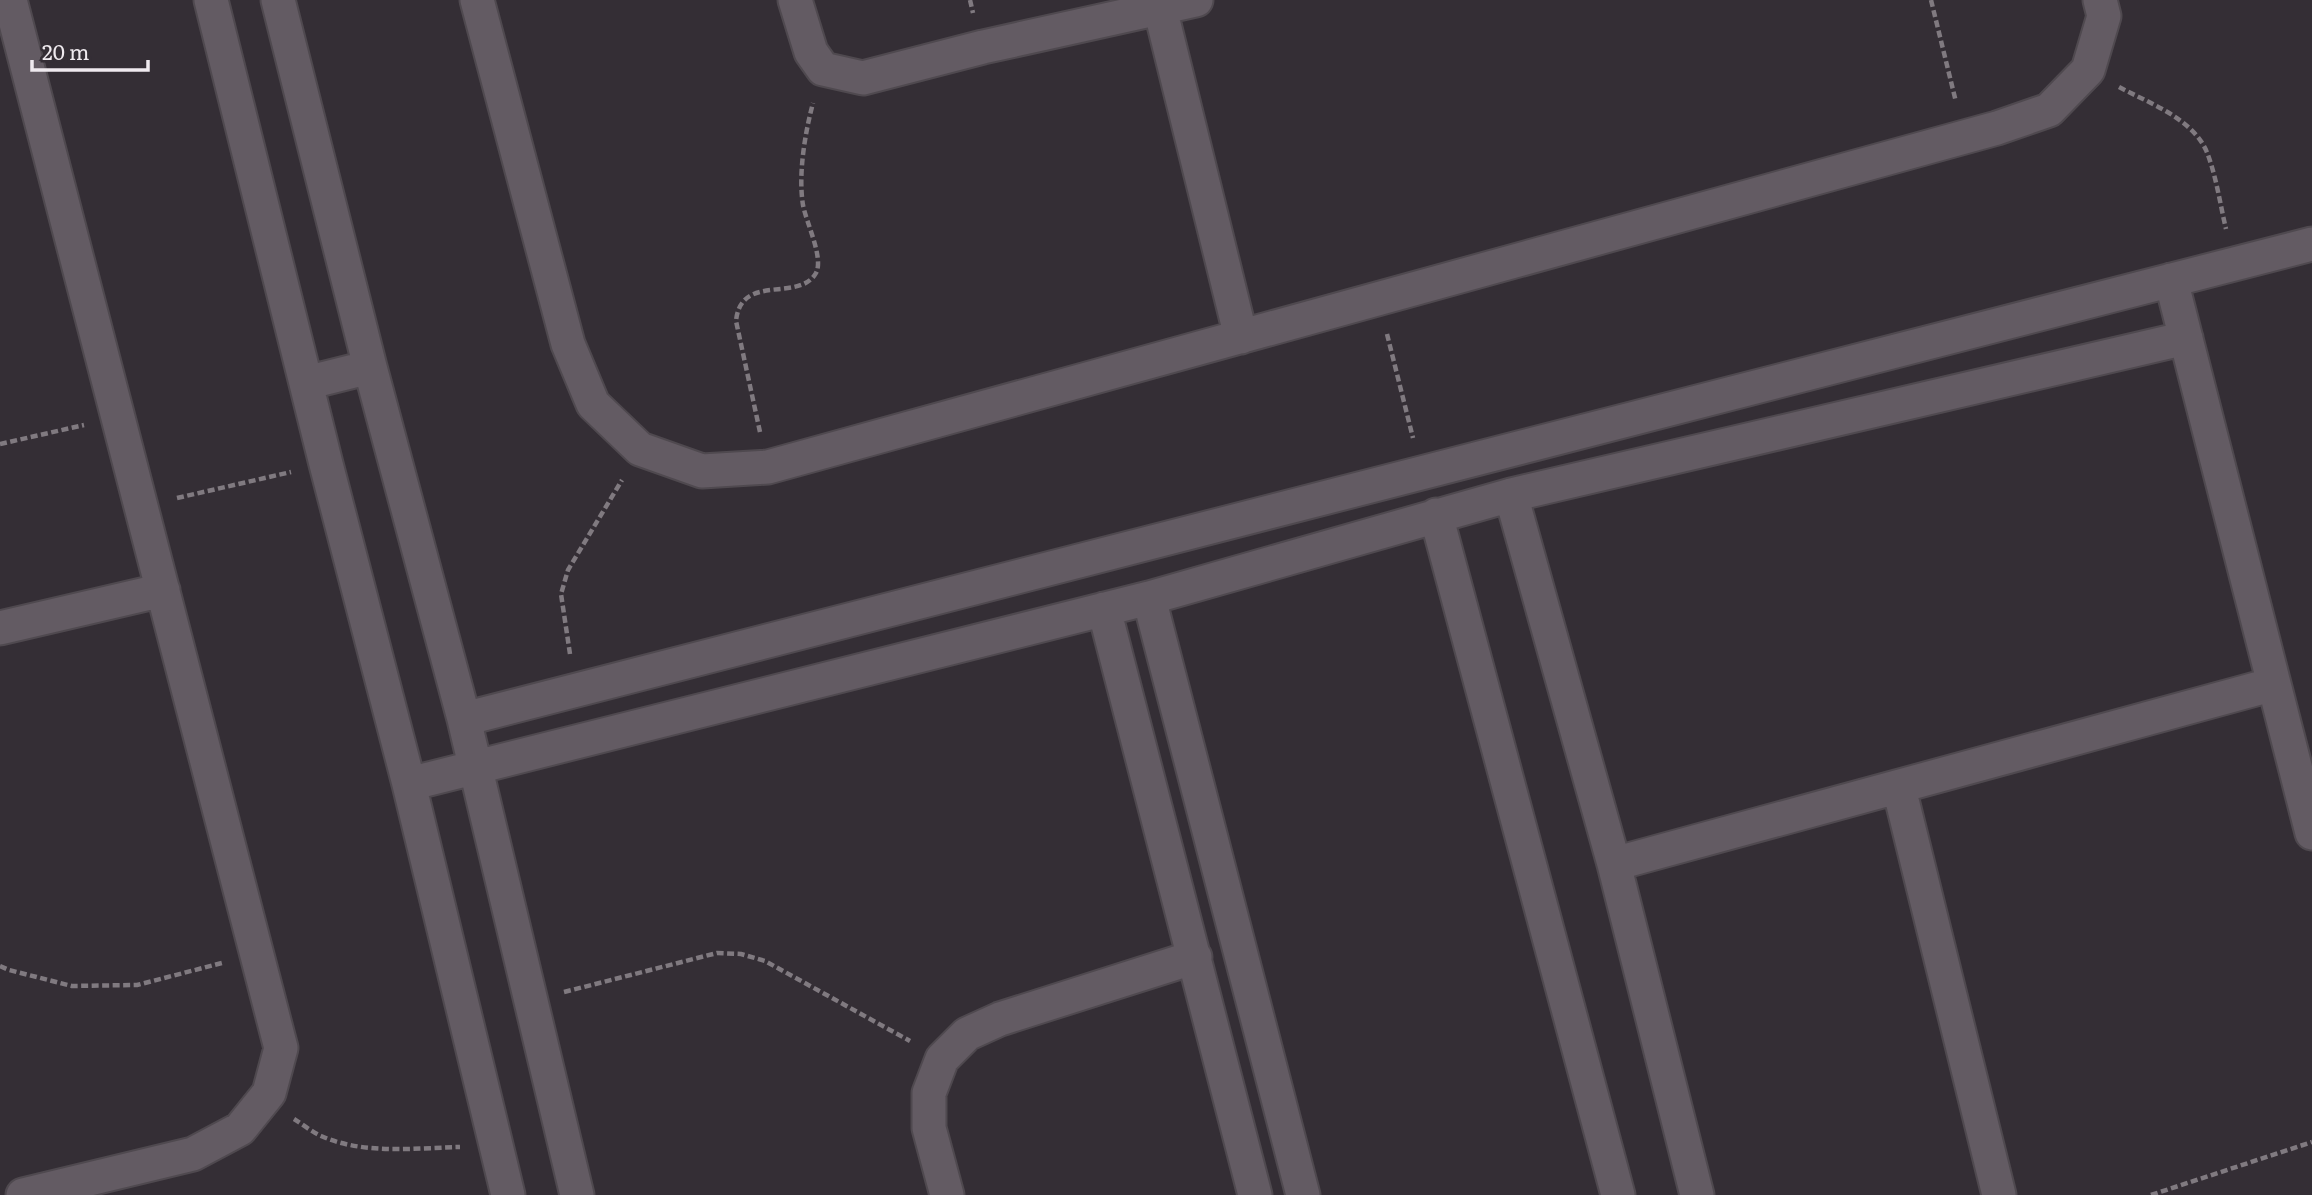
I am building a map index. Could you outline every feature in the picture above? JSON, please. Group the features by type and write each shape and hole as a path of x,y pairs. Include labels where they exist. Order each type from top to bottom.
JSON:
{"street":[{"path":"10,0 281,1048 269,1093 240,1129 193,1154 23,1195"},
{"path":"211,0 326,464 409,784 508,1195"},
{"path":"278,0 370,367 464,719 577,1195"},
{"path":"477,0 568,344 593,404 640,449 702,471 768,467 1964,137 2049,110 2088,69 2104,16 2100,0"},
{"path":"795,0 811,51 823,69 863,78 983,47 1196,0"},
{"path":"1160,8 1241,337"},
{"path":"464,719 2312,244"},
{"path":"2171,280 2312,833"},
{"path":"409,784 1149,598 1511,495 2186,338"},
{"path":"306,383 370,367"},
{"path":"1511,495 1614,864 1697,1195"},
{"path":"1436,515 1618,1195"},
{"path":"0,628 163,590"},
{"path":"1149,598 1303,1195"},
{"path":"1104,609 1255,1195"},
{"path":"1614,864 2274,684"},
{"path":"1899,788 2000,1195"},
{"path":"947,1195 929,1128 929,1093 942,1059 967,1034 1000,1019 1195,957"}],"path":[{"path":"1931,0 1964,137"},
{"path":"768,467 736,321 737,306 747,296 809,281 817,272 818,260 803,205 803,171 806,129 823,69"},
{"path":"2088,69 2177,118 2193,132 2205,150 2235,264"},
{"path":"1378,299 1422,471"},
{"path":"0,444 118,417"},
{"path":"578,690 563,619 561,594 568,570 640,449"},
{"path":"141,507 326,464"},
{"path":"529,1000 717,953 741,954 765,961 942,1059"},
{"path":"0,965 9,970 72,986 137,985 257,954"},
{"path":"269,1093 292,1118 320,1136 353,1146 496,1146"},
{"path":"2151,1195 2312,1142"}]}
